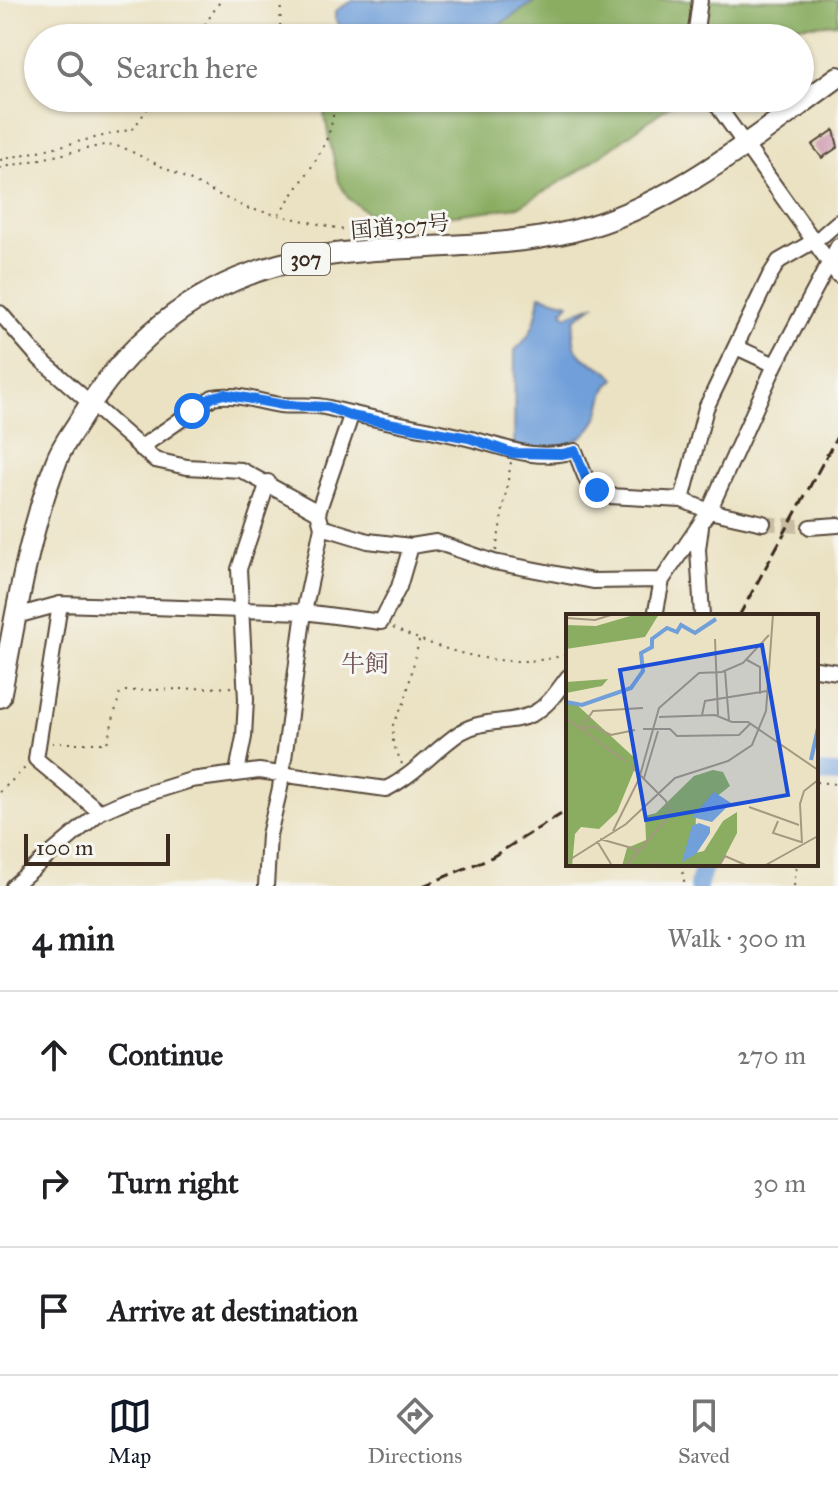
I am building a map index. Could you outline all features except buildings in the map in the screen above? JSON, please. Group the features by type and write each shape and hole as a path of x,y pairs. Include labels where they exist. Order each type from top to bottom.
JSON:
{"highway":[{"name":"国道307号","path":"814,94 838,77"},
{"name":"国道307号","path":"0,697 41,503 57,458 116,365 160,325 211,290 251,273 309,258 511,241 573,231 630,213 681,187 788,112"}],"street":[{"path":"697,24 700,0"},
{"path":"723,112 834,269"},
{"path":"823,235 838,222"},
{"path":"682,500 706,408 779,261 807,245"},
{"path":"702,614 698,549 706,517 775,365 834,269 838,246"},
{"path":"0,313 40,359 140,448 164,464 241,470 268,482 320,519 368,541 411,546 436,542 494,562 593,581 662,580"},
{"path":"736,347 775,365"},
{"path":"140,448 213,397 224,394 283,405 328,407 351,416 469,438 512,453 562,454 575,451 587,481 609,496 682,500 706,517 763,523"},
{"path":"266,886 269,835 282,773 320,519 351,416"},
{"path":"237,772 244,737 239,569 268,482"},
{"path":"655,614 662,580 706,517"},
{"path":"810,527 838,525"},
{"path":"16,616 60,604 304,612 381,622 399,587 411,546"},
{"path":"60,604 36,759 100,812"},
{"path":"818,669 838,672"},
{"path":"13,886 100,812 127,800 191,780 237,772 282,773 386,789 404,780 461,732 481,723 532,715 550,702 566,680"}],"path":[{"path":"205,24 221,0"},
{"path":"280,24 281,0"},
{"path":"0,160 133,129 145,112"},
{"path":"278,215 327,139 333,112"},
{"path":"0,168 104,145 122,147 233,203 367,233 381,251"},
{"path":"494,562 512,453"},
{"path":"381,622 419,640 511,664 536,663 566,655"},
{"path":"404,780 401,761 393,743 393,725 405,701 419,640"},
{"path":"38,743 107,743 117,701 120,693 126,691 244,686"},
{"path":"0,792 36,759"},
{"path":"818,782 838,784"},
{"path":"681,866 685,886"},
{"path":"794,886 797,866"}],"green space":[{"path":"528,0 838,0 838,23 814,25 484,24"},
{"path":"661,112 582,169 518,207 406,221 366,212 348,198 338,180 324,113"}],"water":[{"path":"354,0 537,0 500,24 339,24 335,11"},
{"path":"540,295 569,303 562,311 566,316 596,304 575,319 575,346 586,360 609,372 615,379 605,392 597,418 582,436 550,448 514,448 515,350 533,326"}],"waterway":[{"path":"818,773 838,774"},
{"path":"698,886 704,866"}],"tunnel":[{"path":"763,523 810,527"}],"railway":[{"path":"740,614 838,435"},
{"path":"423,886 492,857 566,811"}],"district":[{"name":"牛飼","path":"365,664"}],"route":[{"path":"192,411 213,397 224,394 283,405 328,407 351,416 469,438 512,453 538,455 575,451 587,481 597,490"}]}
